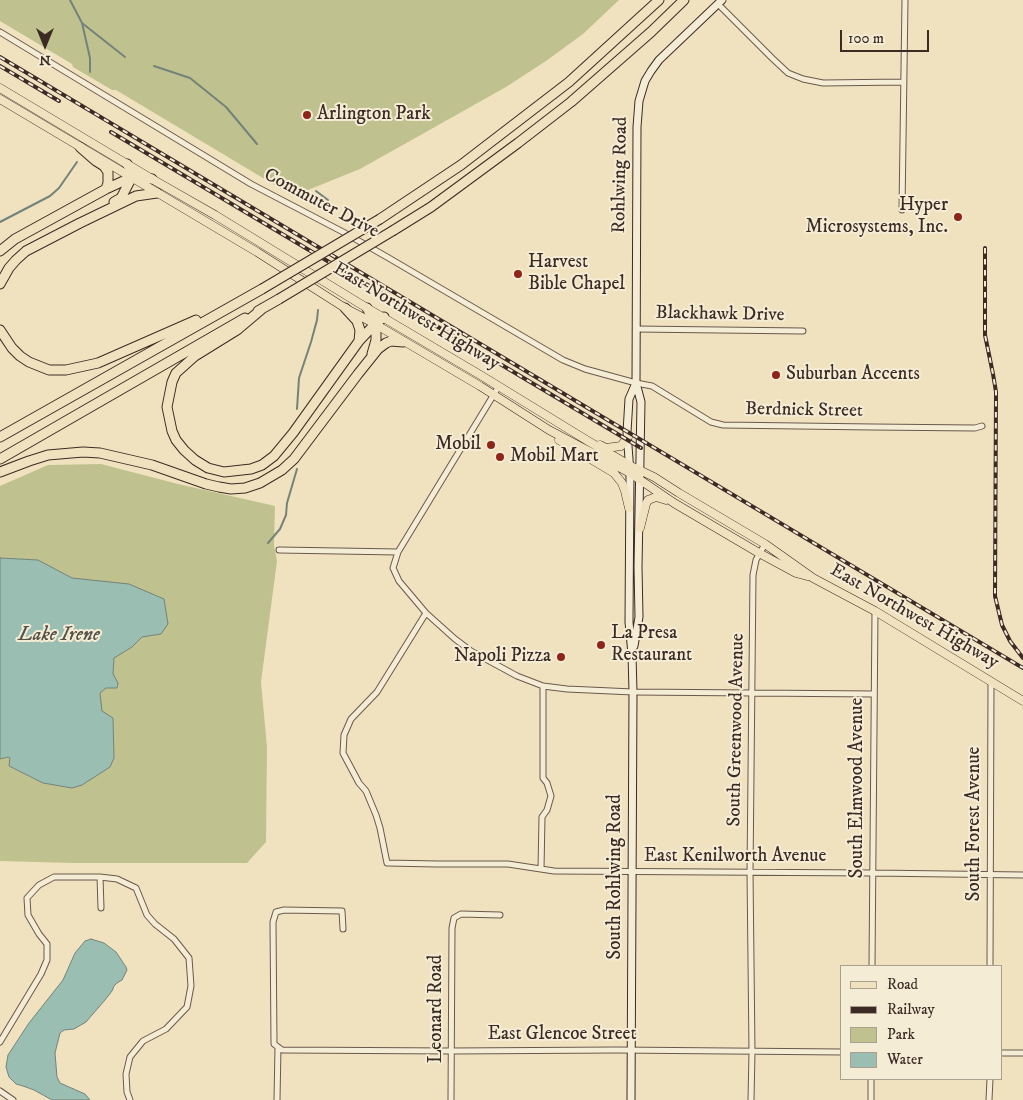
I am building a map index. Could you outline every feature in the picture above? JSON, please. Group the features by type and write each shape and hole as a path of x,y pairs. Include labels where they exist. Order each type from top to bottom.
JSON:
{"highway":[{"path":"0,330 12,348 29,362 49,370 66,370 98,363 262,289 380,219 461,165 569,82 659,0"},
{"path":"0,459 280,299 431,207 571,102 651,32 684,0"},
{"path":"80,146 104,166 108,172 109,178 106,189"},
{"path":"93,216 121,198 132,177 132,172 127,164"},
{"path":"0,251 15,239 106,189 132,177 152,179"},
{"path":"0,284 9,268 26,251 136,196 157,193"},
{"path":"0,437 242,299"},
{"path":"263,308 237,330 195,356 176,373 172,382 167,407 172,431 184,450 208,468 224,472 251,469 262,465 274,456 293,433 359,341 384,317"},
{"path":"345,308 357,322 360,330 359,341"},
{"path":"368,308 375,324 376,340 370,358"},
{"path":"0,472 48,455 83,452 100,453 152,465 219,487 231,489 245,488 260,483 282,470 294,459 378,349 391,341 403,342"}],"main road":[{"name":"East Northwest Highway","path":"0,88 499,386 588,441 674,503 796,573 813,578"},
{"name":"East Northwest Highway","path":"0,99 257,252 345,308 494,395 549,430 629,469 640,470 654,477 765,544 813,578 875,611 1023,700"},
{"path":"549,430 555,437 614,473 622,483 629,508"},
{"path":"588,441 606,448 612,448 621,446 628,436"},
{"path":"640,528 648,500 656,497 674,503"}],"street":[{"path":"902,210 904,0"},
{"path":"720,2 772,59 788,73 803,79 823,83 904,82"},
{"name":"Rohlwing Road","path":"640,479 641,402 636,383 637,136 639,101 650,70 720,2"},
{"name":"Commuter Drive","path":"0,32 251,184 387,256 563,360 585,369 636,383"},
{"name":"Blackhawk Drive","path":"636,329 803,331"},
{"name":"Rohlwing Road","path":"629,469 628,399 636,383"},
{"name":"Berdnick Street","path":"636,383 652,386 710,422 724,425 975,428 982,426"},
{"path":"499,386 398,552 392,568 399,581 426,613 455,639 471,651 516,676 543,686 633,692 874,694"},
{"name":"South Rohlwing Road","path":"629,469 628,622 632,654 633,692 631,1100"},
{"name":"South Rohlwing Road","path":"632,654 639,617 640,479"},
{"name":"South Greenwood Avenue","path":"751,1100 750,872 753,574 756,560 765,544"},
{"path":"278,550 398,552"},
{"name":"South Elmwood Avenue","path":"872,965 875,611"},
{"name":"East Kenilworth Avenue","path":"426,613 377,692 351,719 344,735 342,753 359,783 366,791 376,815 387,863 508,864 554,871 1023,875"},
{"name":"South Forest Avenue","path":"990,965 991,681"},
{"path":"541,869 542,817 548,810 551,796 547,783 543,778 543,686"},
{"path":"0,1042 41,974 47,960 47,944 28,915 28,898 39,885 54,877 118,879 136,888 147,915 155,924 174,938 189,958 192,986 187,1007 166,1029 143,1041 130,1057 126,1074 127,1092 130,1100"},
{"path":"100,877 101,908"},
{"path":"277,1100 280,1048 274,1044 273,922 276,912 284,910 342,912 343,929"},
{"name":"Leonard Road","path":"451,1100 452,928 454,918 461,914 500,915"},
{"name":"East Glencoe Street","path":"280,1048 451,1051 840,1052"},
{"path":"1003,1053 1023,1053"},
{"path":"871,1080 871,1100"},
{"path":"990,1080 990,1100"},
{"path":"0,1091 13,1100"}],"green space":[{"name":"Arlington Park","path":"0,0 619,0 583,34 506,87 360,169 293,196 116,90 112,90 73,67 72,64 0,21"},
{"path":"101,464 275,506 274,545 277,561 261,682 267,747 266,842 247,863 0,861 0,486 48,465"}],"water":[{"name":"Lake Irene","path":"0,558 38,560 72,578 129,584 164,599 168,624 161,634 142,637 132,647 114,658 113,674 118,683 117,688 106,688 100,693 102,711 113,718 114,758 110,767 82,785 72,788 43,783 9,766 10,758 0,759"},
{"path":"91,939 104,943 116,952 127,970 122,980 114,986 86,1022 74,1029 64,1030 60,1033 55,1053 57,1077 60,1083 85,1094 90,1100 52,1100 34,1090 16,1084 9,1077 6,1067 8,1055 29,1023 63,980 75,953 85,941"}],"waterway":[{"path":"70,0 82,23 90,58 90,72"},
{"path":"82,23 125,57"},
{"path":"154,66 190,78 226,107 257,144"},
{"path":"0,222 50,196 59,188 77,162"},
{"path":"316,191 328,200 328,212"},
{"path":"297,409 299,378 311,342 318,310"},
{"path":"268,543 280,529 286,515 287,503 297,469"}],"railway":[{"path":"0,57 1023,668"},
{"path":"0,66 59,101"},
{"path":"111,132 641,448"},
{"path":"985,248 985,335 996,392 995,596 1002,625 1010,641 1023,658"}],"place":[{"name":"Arlington Park","path":"307,115"},
{"name":"Hyper Microsystems, Inc.","path":"958,217"},
{"name":"Harvest Bible Chapel","path":"518,274"},
{"name":"Suburban Accents","path":"776,375"},
{"name":"Mobil","path":"491,445"},
{"name":"Mobil Mart","path":"500,457"},
{"name":"La Presa Restaurant","path":"601,645"},
{"name":"Napoli Pizza","path":"561,657"}]}
